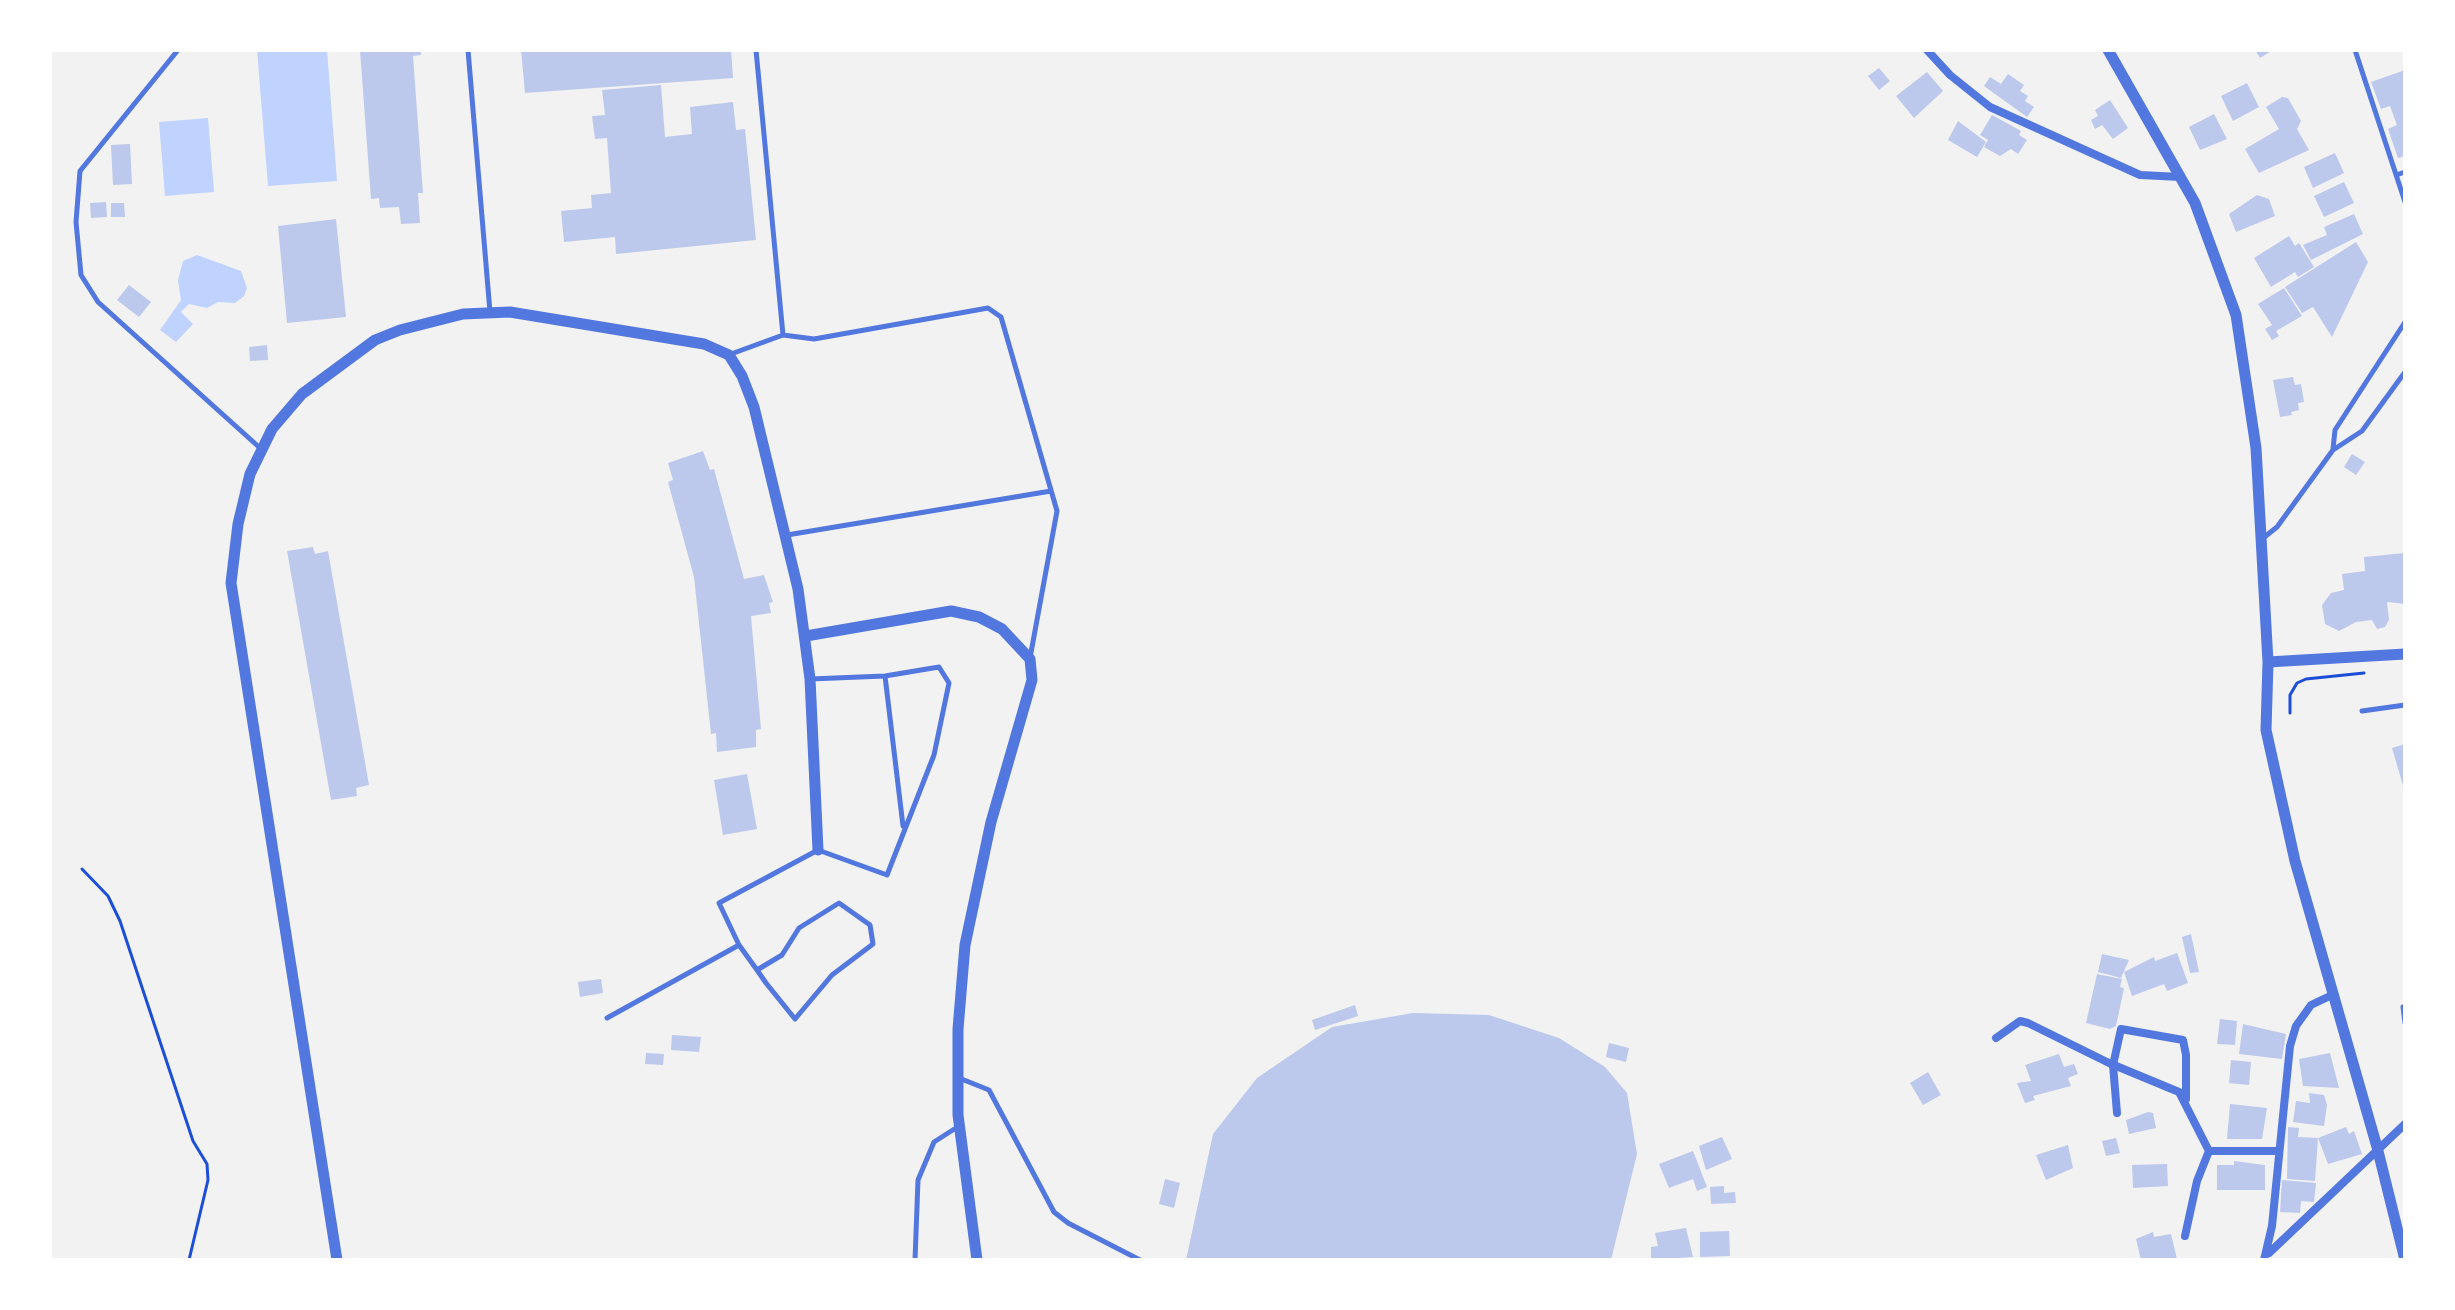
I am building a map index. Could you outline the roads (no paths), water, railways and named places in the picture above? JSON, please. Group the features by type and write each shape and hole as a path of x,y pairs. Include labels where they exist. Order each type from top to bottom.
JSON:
{"street":[{"path":"1927,50 1950,75 1990,107 2014,119 2140,175 2182,177"},
{"path":"2108,50 2182,177 2220,263 2236,315 2256,448 2268,662 2266,730 2278,795 2377,1147 2404,1260"},
{"path":"337,1260 231,583 238,524 260,448 302,394 375,340 420,325 490,313 510,312 688,341 729,355 754,407 787,535 806,636 818,850"},
{"path":"806,636 951,611 979,617 1002,629 1030,659 1032,680 991,822 965,945 958,1078 959,1126 977,1260"},
{"path":"2268,662 2405,654"},
{"path":"2266,1257 2286,1065 2296,1026 2311,1005 2332,995"},
{"path":"1996,1038 2020,1021 2028,1023 2113,1065 2168,1085 2185,1101 2209,1151 2197,1181 2185,1236"},
{"path":"2117,1113 2113,1065 2121,1029 2183,1040 2186,1055 2185,1101"},
{"path":"2266,1257 2377,1147 2405,1124"},
{"path":"2209,1151 2277,1151"}],"lane":[{"path":"178,50 80,171 76,222 81,275 98,302 260,448"},
{"path":"468,50 490,313"},
{"path":"756,50 783,335"},
{"path":"2355,50 2405,202"},
{"path":"2396,175 2405,172"},
{"path":"729,355 783,335 814,339 988,308 1001,317 1057,511 1054,541 1030,659"},
{"path":"2333,450 2335,430 2405,322"},
{"path":"2261,540 2277,527 2333,450 2362,431 2405,372"},
{"path":"787,535 1051,491"},
{"path":"757,970 782,955 799,928 839,903 870,925 873,944 832,975 795,1019 757,970 739,945 719,903 818,850 887,875 934,755 949,683 939,667 885,676 810,679"},
{"path":"885,676 904,829"},
{"path":"2362,711 2405,705"},
{"path":"607,1018 739,945"},
{"path":"2403,1007 2405,1023"},
{"path":"958,1078 989,1090 1054,1212 1068,1223 1140,1260"},
{"path":"915,1260 918,1180 934,1142 959,1126"}],"water":[{"path":"257,50 327,50 337,181 268,186"},
{"path":"208,118 214,192 165,196 159,122"},
{"path":"197,255 241,271 247,288 244,296 235,303 218,302 207,308 189,304 181,312 193,324 176,342 160,330 181,300 178,280 183,261"}]}
